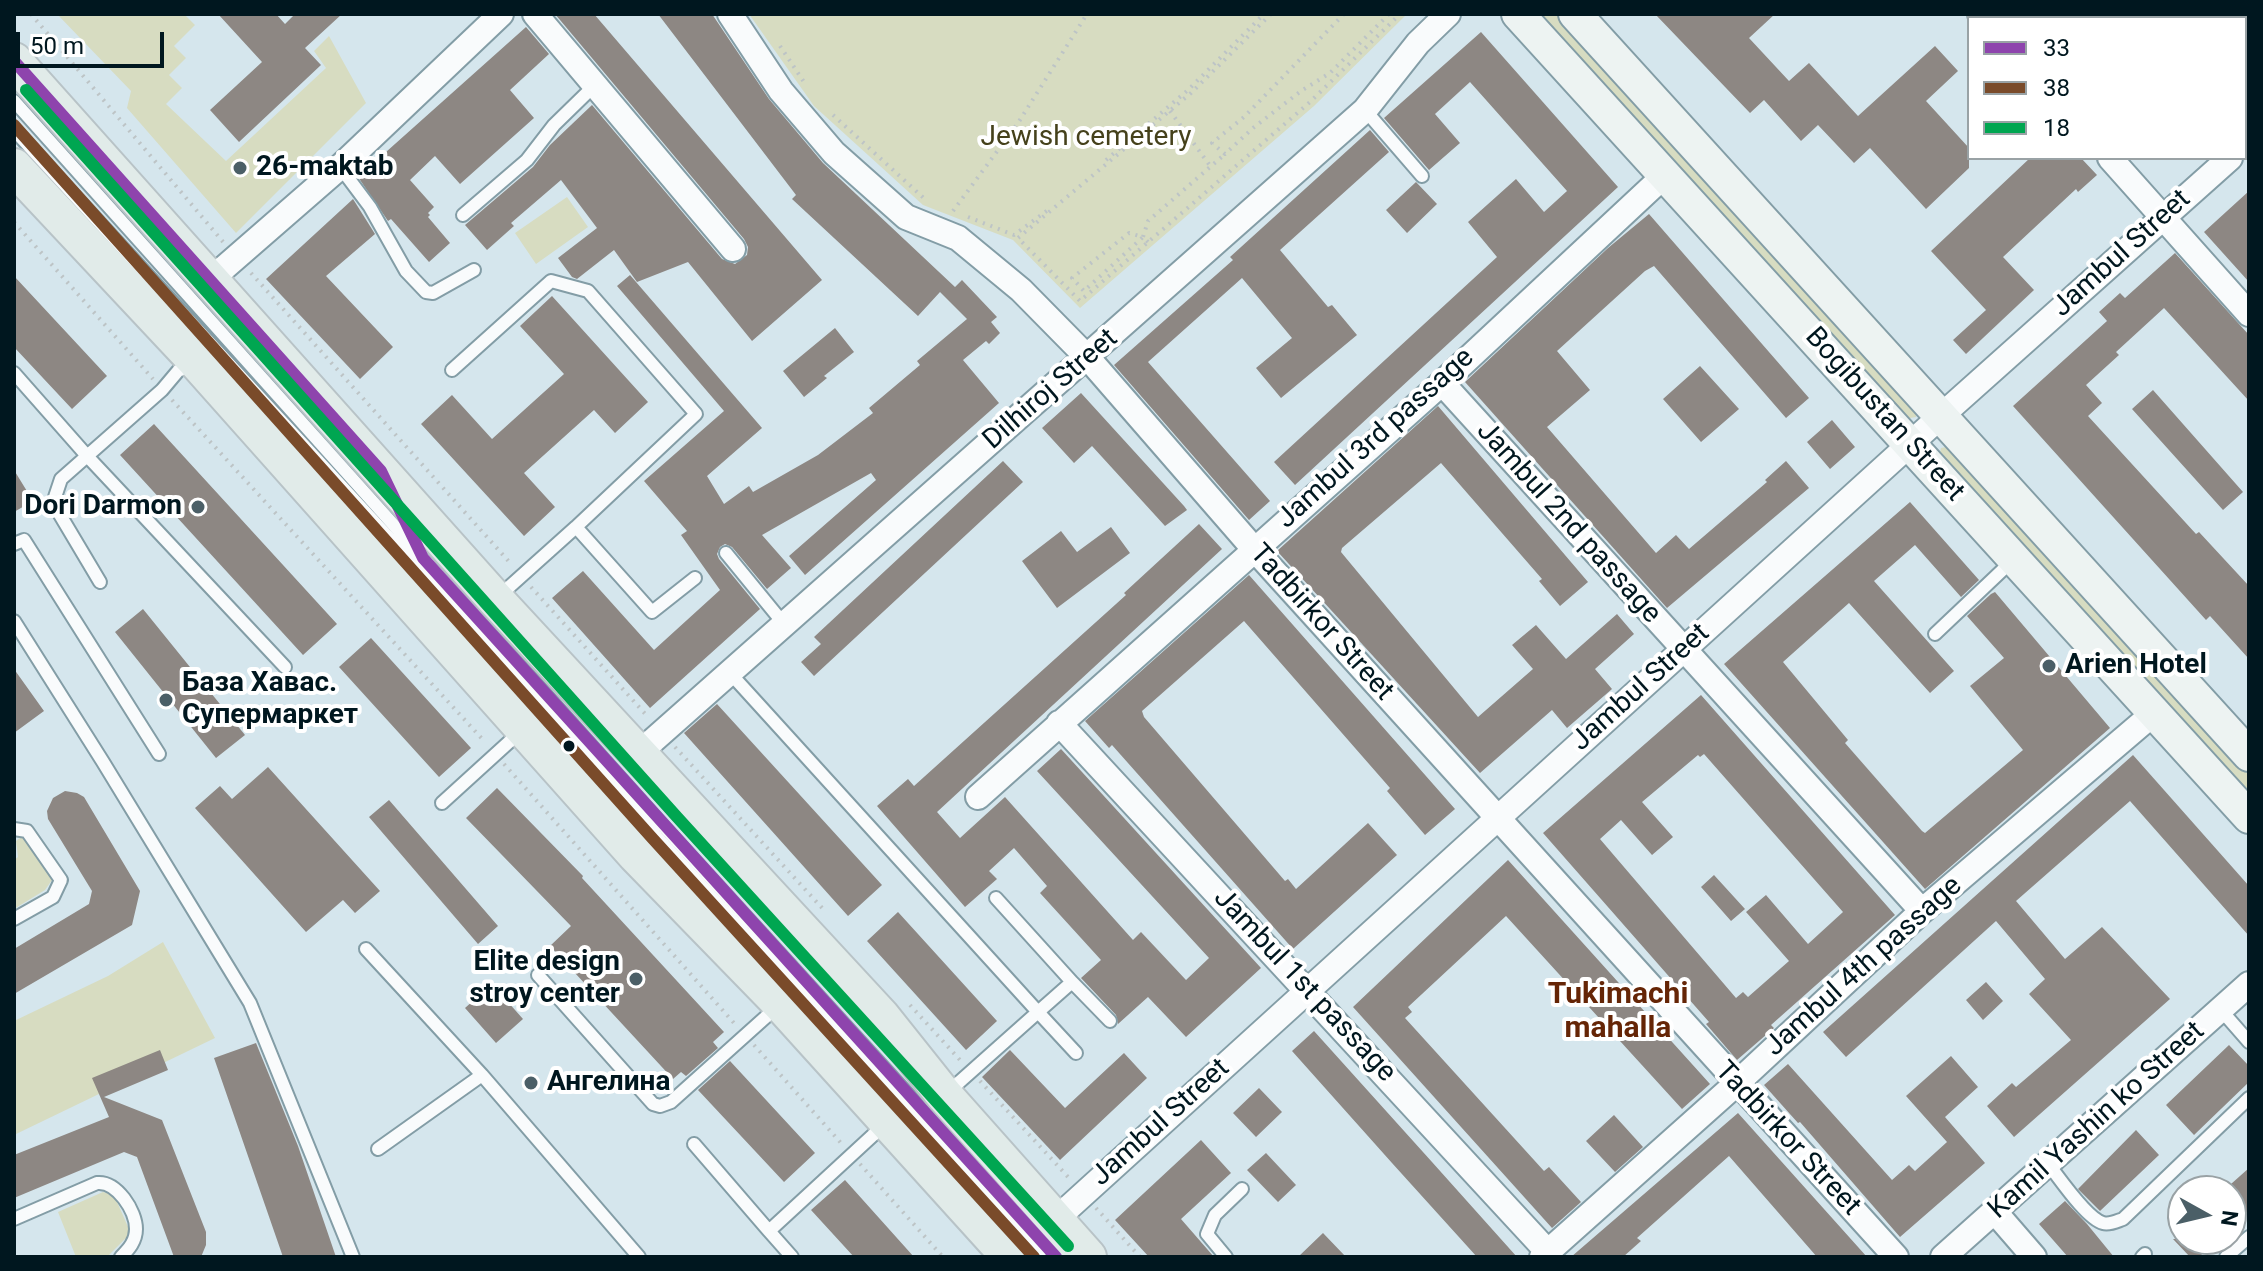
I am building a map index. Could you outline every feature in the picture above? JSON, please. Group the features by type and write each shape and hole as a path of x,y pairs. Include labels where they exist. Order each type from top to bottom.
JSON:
{"main road":[{"path":"14,61 381,471 508,587 651,743 944,1095 1088,1257"},
{"path":"14,167 196,361 636,855 781,1004 1010,1257"}],"street":[{"path":"209,281 340,167 501,14"},
{"path":"535,14 733,249"},
{"name":"Tadbirkor Street","path":"730,14 781,91 834,153 906,217 958,238 1021,290 1088,358 1254,549 1896,1257"},
{"name":"Dilhiroj Street","path":"651,743 1365,110 1418,43 1448,14"},
{"name":"Bogibustan Street","path":"1518,14 2249,817"},
{"name":"Bogibustan Street","path":"1575,14 2249,755"},
{"path":"2112,160 2249,314"},
{"name":"Jambul Street","path":"1055,1220 1496,818 2228,160"},
{"name":"Jambul 3rd passage","path":"978,797 1442,383 1665,175"},
{"name":"Jambul 2nd passage","path":"1442,383 1922,911"},
{"name":"Jambul 4th passage","path":"1545,1254 1736,1084 1922,911 2154,713"},
{"name":"Jambul 1st passage","path":"1059,723 1308,990 1545,1254"},
{"name":"Kamil Yashin ko Street","path":"1943,1257 2249,984"},
{"path":"1995,1212 2034,1257"}],"lane":[{"path":"463,215 527,160 554,125 595,85"},
{"path":"14,101 1056,1257"},
{"path":"1365,110 1422,176"},
{"path":"14,130 575,740 656,836 1040,1257"},
{"path":"340,167 370,207 406,271 426,292 433,293 474,270"},
{"path":"452,370 551,281 588,291 696,414 508,587"},
{"path":"100,582 53,503 61,479 162,390 178,371 196,361"},
{"path":"14,373 88,457 285,667"},
{"path":"381,471 423,558"},
{"path":"576,527 652,612 695,578"},
{"path":"14,544 24,540 159,754"},
{"path":"726,553 784,624"},
{"path":"1935,634 2014,559"},
{"path":"14,621 250,1003 353,1257"},
{"path":"730,673 1076,1053"},
{"path":"442,803 522,730"},
{"path":"14,829 27,831 61,880 53,897 14,919"},
{"path":"996,898 1110,1021"},
{"path":"366,949 482,1075 639,1257"},
{"path":"538,975 653,1104 660,1106 671,1102 781,1004"},
{"path":"944,1095 1072,982"},
{"path":"2221,1010 2249,1042"},
{"path":"378,1149 482,1075"},
{"path":"2049,1165 2089,1213 2104,1223 2113,1223 2123,1219 2249,1098"},
{"path":"769,1231 887,1122"},
{"path":"694,1144 792,1257"},
{"path":"14,1219 97,1183 110,1184 119,1191 136,1225 133,1241 121,1257"},
{"path":"1226,1257 1207,1234 1215,1215 1242,1189"},
{"path":"2226,1257 2249,1237"}],"path":[{"path":"31,14 508,587 651,743 831,919"},
{"path":"953,211 1018,123 1087,14"},
{"path":"829,112 926,201 1014,235 1065,196 1188,90 1264,14"},
{"path":"1148,242 1143,237 1129,233 1072,278 1084,291 1143,237 1148,221 1253,128 1330,73 1392,14 1397,17 1310,102 1080,301 1018,238 1170,111 1271,14"},
{"path":"1225,154 1212,143 1244,117 1344,14"},
{"path":"775,39 810,89"},
{"path":"1170,111 1211,167"},
{"path":"14,222 162,390 496,754 943,1257"},
{"path":"905,1000 1140,1257"}],"green space":[{"path":"57,14 184,14 195,25 174,46 186,58 169,75 182,88 166,104 226,161 326,68 314,51 329,36 366,103 236,233 127,108 131,91"},
{"name":"Jewish cemetery","path":"749,14 1407,14 1314,106 1080,308 1013,240 923,205 814,106"},
{"path":"1534,14 1561,14 1916,406 1916,417 1904,419"},
{"path":"567,197 588,227 536,264 515,233"},
{"path":"1951,446 2249,775 2249,798 1939,457 1941,448"},
{"path":"28,839 52,880 45,890 14,909 14,860 18,857 16,841"},
{"path":"163,942 215,1038 14,1135 14,1021 108,976"},
{"path":"103,1192 114,1195 129,1235 107,1257 76,1257 58,1212"}],"building":[{"path":"218,14 276,14 285,24 295,14 342,14 305,48 321,65 239,142 210,110 262,62"},
{"path":"555,14 594,14 822,280 752,341 688,262 637,282 614,250 577,279 572,277 558,258 597,228 561,180 511,223 514,226 487,250 465,225 533,167 550,145 592,105 722,259 735,264 747,255 748,247 744,239"},
{"path":"658,14 712,14 769,99 823,163 955,287 962,280 997,317 991,322 1000,333 989,344 986,341 963,360 999,403 805,575 789,556 876,480 871,473 762,535 791,568 767,589 732,547 725,544 720,547 717,554 719,559 760,609 650,708 552,598 583,571 654,650 720,590 681,535 687,531 644,481 724,411 617,286 630,275 762,428 707,476 724,504 749,486 753,492 818,455 873,413 869,408 920,365 917,361 967,319 940,292 918,316 792,199 796,195"},
{"path":"1655,14 1775,14 1749,38 1789,81 1809,63 1858,116 1935,46 1958,71 1926,101 1967,146 1969,168 1926,209 1870,148 1854,163 1818,125 1801,141 1764,100 1750,113"},
{"path":"526,27 549,54 510,90 534,118 460,184 435,156 410,180 434,207 428,217 450,243 429,262 391,219 388,221 358,177"},
{"path":"1481,32 1618,187 1295,485 1274,462 1497,257 1468,222 1516,179 1544,212 1567,191 1470,82 1435,114 1460,143 1429,170 1384,118"},
{"path":"1370,130 1389,152 1280,250 1328,307 1332,305 1357,335 1281,398 1256,368 1292,338 1242,278 1148,362 1270,501 1249,520 1114,365 1233,260 1230,257"},
{"path":"2028,160 2083,160 2097,175 2078,192 2076,189 2003,257 2034,290 1966,354 1953,340 1986,310 1931,251"},
{"path":"1416,182 1437,204 1407,233 1386,210"},
{"path":"2249,191 2249,282 2204,232"},
{"path":"353,199 375,234 326,276 393,347 360,379 266,279"},
{"path":"1649,214 1809,398 1786,418 1654,266 1557,351 1590,390 1547,427 1656,553 1676,535 1689,549 1767,482 1765,480 1786,461 1809,488 1667,608 1465,382 1608,248"},
{"path":"2175,253 2249,335 2249,401 2164,308 2116,352 2119,355 2086,385 2102,403 2088,416 2196,534 2199,532 2249,586 2249,659 2210,616 2206,620 2013,406 2107,321 2099,312 2120,293 2125,298"},
{"path":"14,276 107,376 72,409 14,347"},
{"path":"552,296 648,402 615,433 594,410 524,473 555,507 524,536 421,424 452,395 492,439 564,374 520,326"},
{"path":"835,328 854,352 804,397 783,371"},
{"path":"1700,366 1739,409 1701,442 1663,399"},
{"path":"2153,390 2243,492 2223,510 2132,409"},
{"path":"1081,393 1187,510 1165,526 1092,446 1074,463 1042,428"},
{"path":"1438,406 1588,582 1560,606 1539,581 1542,579 1441,463 1342,548 1341,552 1478,717 1533,669 1512,645 1536,625 1566,659 1617,614 1634,634 1595,669 1612,689 1567,728 1552,710 1480,773 1277,551"},
{"path":"1832,420 1855,447 1830,469 1807,442"},
{"path":"154,424 337,624 303,655 120,455"},
{"path":"1003,461 1023,482 814,676 801,662 821,644 814,637"},
{"path":"14,470 33,501 14,512"},
{"path":"1910,502 1979,580 1961,597 1915,545 1874,581 1954,671 1930,693 1849,603 1783,662 1848,740 1845,743 1922,831 1925,833 2023,750 1970,686 2004,658 1967,616 1991,594 1995,592 2110,728 1925,889 1724,664"},
{"path":"1199,524 1222,549 937,812 960,838 1005,797 1133,940 1141,932 1186,980 1209,958 1037,771 1061,749 1261,968 1186,1037 1148,997 1118,1024 1116,1015 1081,978 1101,960 1040,893 1047,886 1014,848 989,871 997,879 965,907 877,806 908,779 914,786 1126,595 1124,593"},
{"path":"1111,527 1130,553 1057,608 1022,561 1061,531 1077,552"},
{"path":"1249,575 1455,809 1425,835 1387,791 1390,788 1244,621 1142,711 1144,717 1285,881 1288,879 1296,889 1368,823 1397,855 1293,949 1112,745 1109,748 1085,721"},
{"path":"143,609 245,735 216,758 115,632"},
{"path":"371,638 471,748 439,777 339,667"},
{"path":"14,669 44,711 14,733"},
{"path":"1701,695 1895,915 1771,1025 1774,1028 1737,1060 1706,1024 1709,1022 1543,833","holes":["1704,754 1843,912 1808,944 1766,895 1746,912 1789,961 1748,997 1743,992 1736,998 1600,839 1621,820 1652,855 1673,837 1642,802 1698,755"]},
{"path":"717,704 882,885 848,916 684,733"},
{"path":"2133,755 2249,886 2249,936 2130,801 2016,901 2065,959 2102,927 2170,999 2014,1137 1987,1106 2012,1083 2016,1087 2071,1040 2029,994 2045,979 1996,921 1846,1057 1823,1032"},
{"path":"268,767 380,891 355,913 343,900 306,932 195,808 220,786 232,799"},
{"path":"497,788 583,876 724,1032 713,1042 718,1048 686,1076 681,1072 673,1079 550,946 571,926 466,818"},
{"path":"65,791 84,797 140,891 132,925 14,994 14,949 89,904 92,891 48,819 47,811 53,798"},
{"path":"389,800 498,926 478,944 369,817"},
{"path":"1508,860 1710,1084 1682,1109 1506,916 1408,1007 1412,1012 1405,1018 1544,1171 1549,1167 1581,1202 1552,1228 1353,1007"},
{"path":"1714,875 1745,909 1731,921 1701,887"},
{"path":"898,912 997,1021 966,1050 867,941"},
{"path":"1986,982 2003,1001 1983,1020 1966,1000"},
{"path":"492,984 523,1019 496,1043 465,1008"},
{"path":"1314,1031 1517,1257 1477,1257 1392,1163 1292,1051"},
{"path":"256,1043 298,1146 336,1257 283,1257 214,1058"},
{"path":"2229,1045 2249,1066 2249,1082 2194,1135 2166,1105"},
{"path":"160,1050 168,1070 104,1097 162,1120 206,1232 206,1245 201,1257 174,1257 137,1157 124,1152 14,1198 14,1155 109,1117 92,1078"},
{"path":"1010,1050 1065,1108 1124,1053 1147,1078 1060,1160 982,1077"},
{"path":"1951,1056 1978,1087 1945,1117 1985,1163 1900,1237 1764,1085 1788,1064 1892,1180 1909,1165 1915,1171 1947,1142 1906,1096"},
{"path":"730,1061 815,1153 784,1182 698,1090"},
{"path":"1259,1088 1282,1112 1256,1137 1233,1113"},
{"path":"1738,1113 1867,1257 1817,1257 1729,1156 1637,1238 1641,1241 1623,1257 1571,1257"},
{"path":"1614,1115 1643,1147 1615,1172 1586,1141"},
{"path":"2136,1130 2159,1155 2100,1211 2078,1189"},
{"path":"1201,1140 1231,1173 1181,1219 1214,1257 1149,1257 1115,1220"},
{"path":"1266,1153 1296,1185 1278,1202 1247,1170"},
{"path":"2249,1168 2247,1212 2247,1175 2241,1175"},
{"path":"845,1180 914,1257 854,1257 811,1210"},
{"path":"2065,1201 2114,1257 2068,1257 2039,1224"},
{"path":"1323,1233 1346,1257 1298,1257"}],"transit line":[{"name":"33","path":"14,61 381,471 423,558 1056,1257"},
{"name":"18","path":"26,90 677,817 1068,1246"},
{"name":"38","path":"14,125 653,839 1034,1257"}],"place":[{"name":"26-maktab","path":"240,168"},
{"name":"Dori Darmon","path":"198,507"},
{"name":"Arien Hotel","path":"2049,666"},
{"name":"База Хавас. Супермаркет","path":"166,700"},
{"name":"Elite design stroy center","path":"636,979"},
{"name":"Ангелина","path":"531,1083"}],"district":[{"name":"Tukimachi mahalla","path":"1618,1012"}]}
